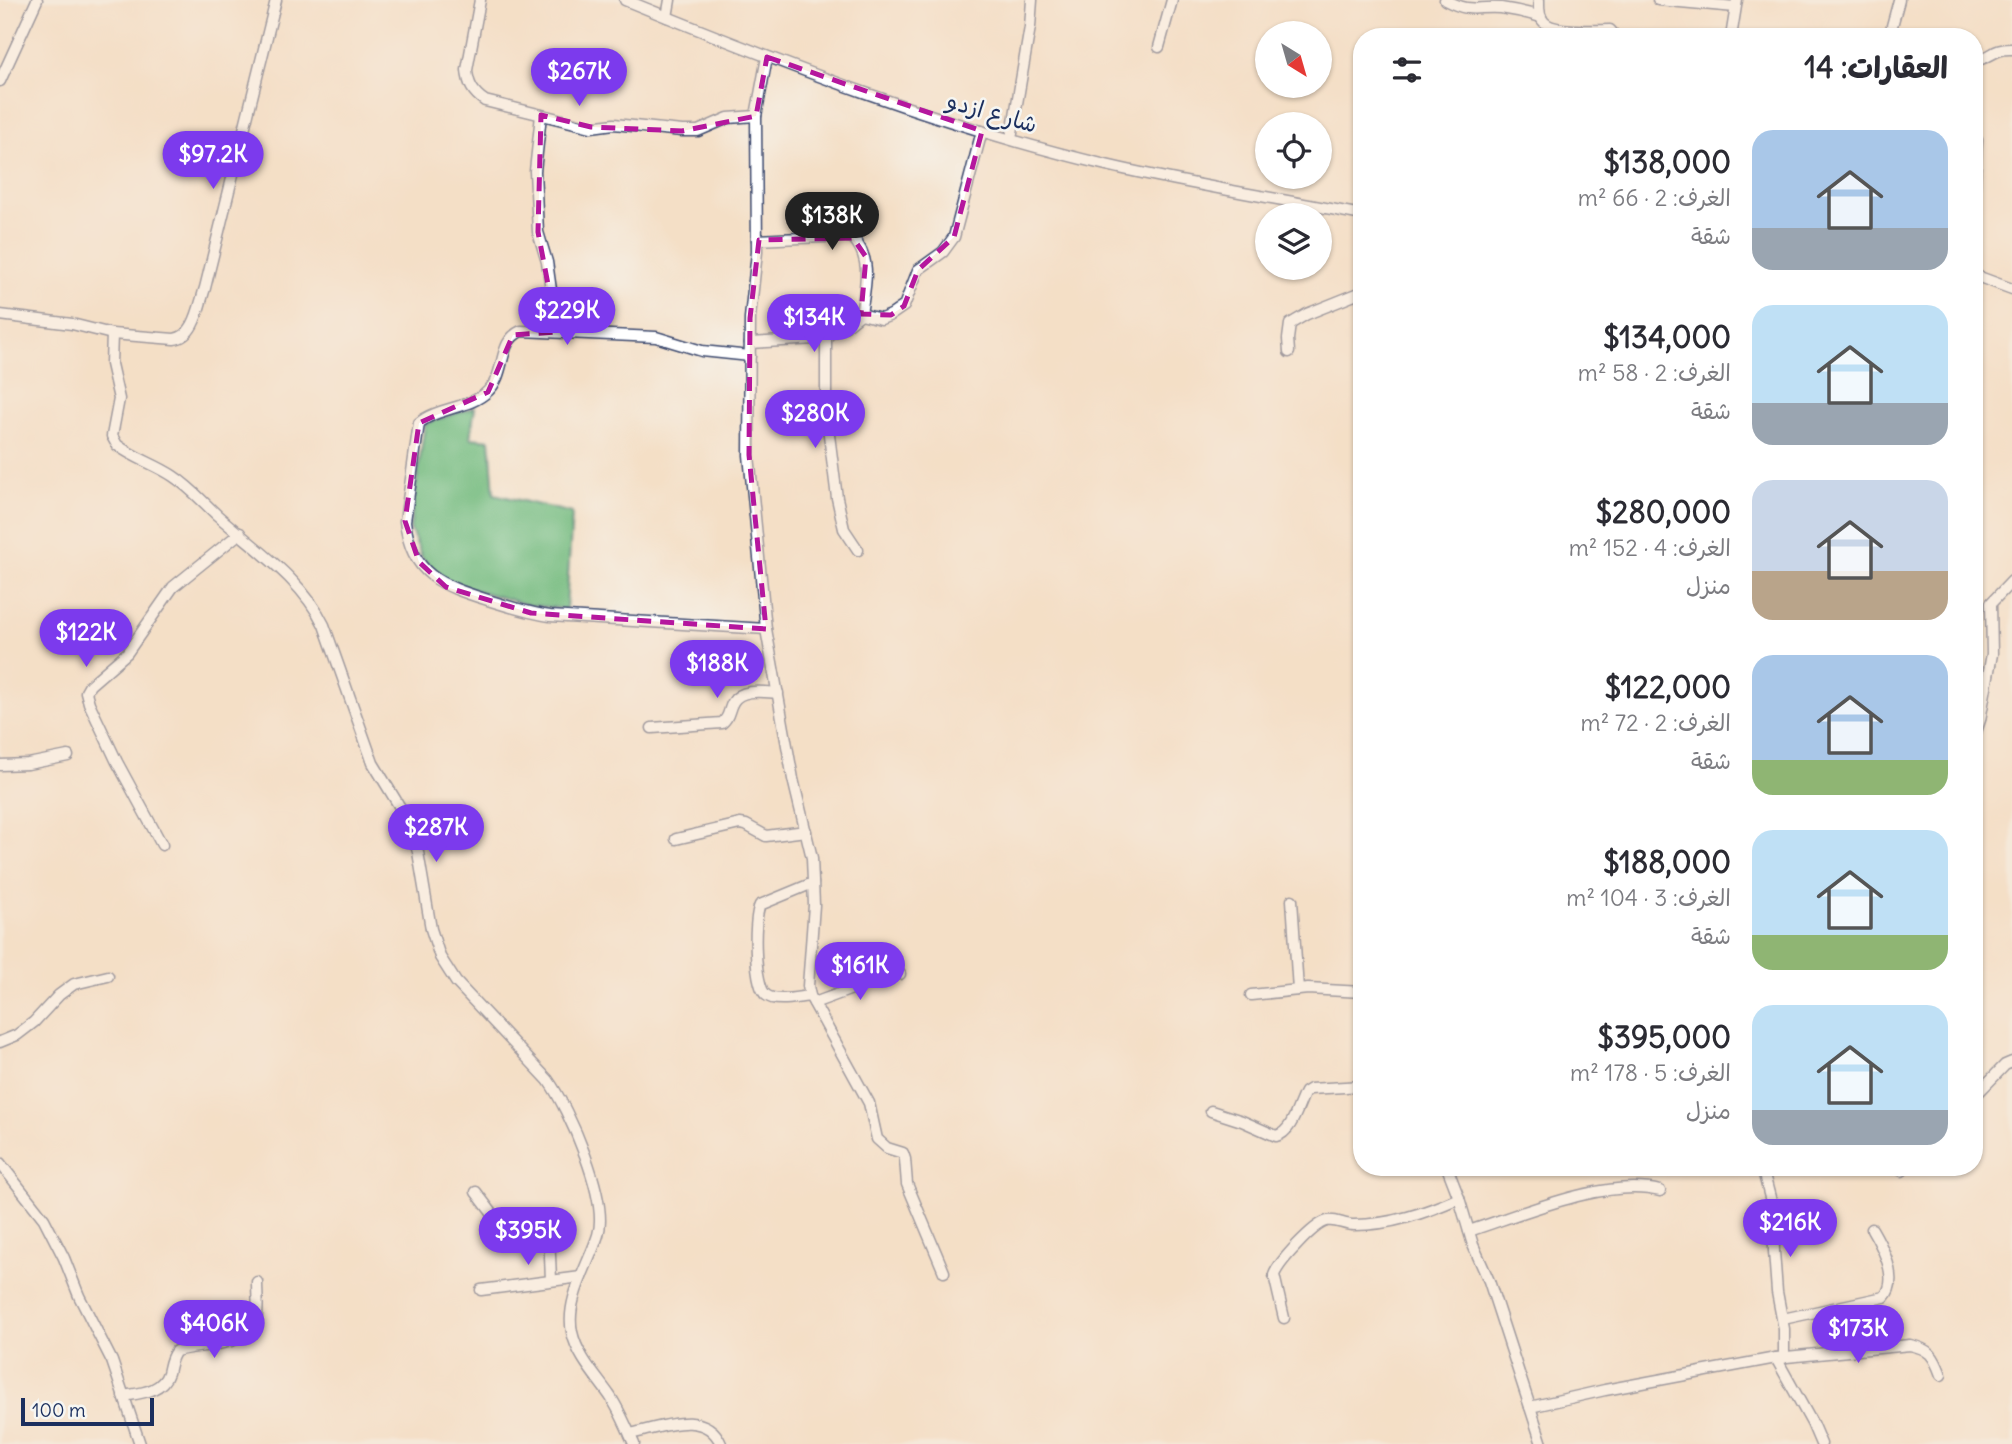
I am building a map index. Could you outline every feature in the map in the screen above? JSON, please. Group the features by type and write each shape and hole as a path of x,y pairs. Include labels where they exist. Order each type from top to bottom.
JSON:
{"street":[{"path":"0,82 37,0"},
{"path":"0,315 72,324 112,334 174,339 182,338 190,332 205,288 276,0"},
{"path":"480,0 467,80 476,96 485,101 591,127 614,124 698,131 728,118 756,116"},
{"name":"شارع ازدو","path":"625,0 817,77 982,131 1106,165 1353,213"},
{"path":"667,17 670,0"},
{"path":"1011,139 1032,0"},
{"path":"1159,47 1172,0"},
{"path":"1445,0 1460,8 1497,8 1541,17"},
{"path":"1539,0 1541,17 1548,25 1556,28"},
{"path":"1658,0 1736,3 1732,28"},
{"path":"1891,28 1899,0"},
{"path":"1983,59 1996,50 2012,49"},
{"path":"767,57 756,116 757,240 750,343 749,455 766,629 793,779 812,858 814,905 808,964 812,1000 869,1103 877,1139 887,1148 903,1153 907,1184 944,1272"},
{"path":"541,115 535,171 538,232 547,262 557,332"},
{"path":"861,314 881,318 904,306 918,270 949,245 954,237 982,131"},
{"path":"750,343 815,339 846,326 861,314 867,276 866,257 853,238 844,236 757,240"},
{"path":"1983,278 2012,289"},
{"path":"1289,352 1290,324 1307,314 1353,296"},
{"path":"750,356 702,351 656,337 521,331 513,335 505,348 498,378 488,391 461,406 424,419 419,424 405,521 406,532 419,562 430,576 446,587 531,613 766,629"},
{"path":"112,334 111,365 119,400 112,436 117,445 183,483 240,533 316,609 373,763 409,822 418,852 431,929 440,957 456,982 558,1094 592,1172 600,1231 581,1276 570,1318 572,1334 578,1348 612,1398 632,1439 685,1422 698,1422 710,1428 721,1444"},
{"path":"827,336 826,411 837,498 844,529 858,550"},
{"path":"162,845 117,762 86,692 90,685 128,653 173,587 240,533"},
{"path":"1983,704 1992,654 1992,603 2012,581"},
{"path":"652,728 722,723 728,718 734,700 742,694 778,693"},
{"path":"0,765 28,764 68,756"},
{"path":"677,839 740,824 766,836 806,831"},
{"path":"813,883 760,905 756,912 759,984 764,994 771,998 812,1000 900,974"},
{"path":"1292,900 1298,990"},
{"path":"0,1042 17,1035 34,1022 59,995 74,984 108,976"},
{"path":"1251,995 1298,990 1353,992"},
{"path":"1983,1088 2005,1065 2012,1062"},
{"path":"1211,1111 1276,1136 1282,1135 1305,1092 1310,1089 1353,1087"},
{"path":"0,1163 44,1219 64,1258 79,1296 112,1361 140,1444"},
{"path":"1450,1176 1489,1281 1542,1444"},
{"path":"1764,1176 1773,1209 1776,1282 1783,1319 1780,1358 1821,1444"},
{"path":"1469,1231 1590,1193 1615,1188 1643,1187 1660,1192"},
{"path":"476,1192 498,1221 537,1223 545,1226 549,1232 551,1280"},
{"path":"1284,1318 1274,1275 1284,1259 1322,1223 1335,1220 1351,1225 1382,1223 1422,1214 1459,1198"},
{"path":"1783,1319 1884,1297 1889,1292 1891,1283 1881,1244 1872,1229"},
{"path":"481,1290 581,1276"},
{"path":"123,1396 142,1394 160,1386 176,1351 216,1345 247,1334 256,1319 257,1282"},
{"path":"1530,1407 1605,1390 1780,1358 1910,1345 1925,1348 1934,1356 1941,1375"}],"highlighted area":[{"path":"767,57 982,131 954,237 918,270 904,306 891,315 861,314 866,257 853,238 759,240 750,318 749,455 766,629 531,613 446,587 419,562 405,521 419,423 488,392 513,335 557,332 538,232 541,115 591,127 682,131 756,116"}],"green space":[{"path":"475,407 470,438 490,440 494,494 572,513 566,609 529,605 447,582 436,575 422,557 410,528 425,424"}]}
